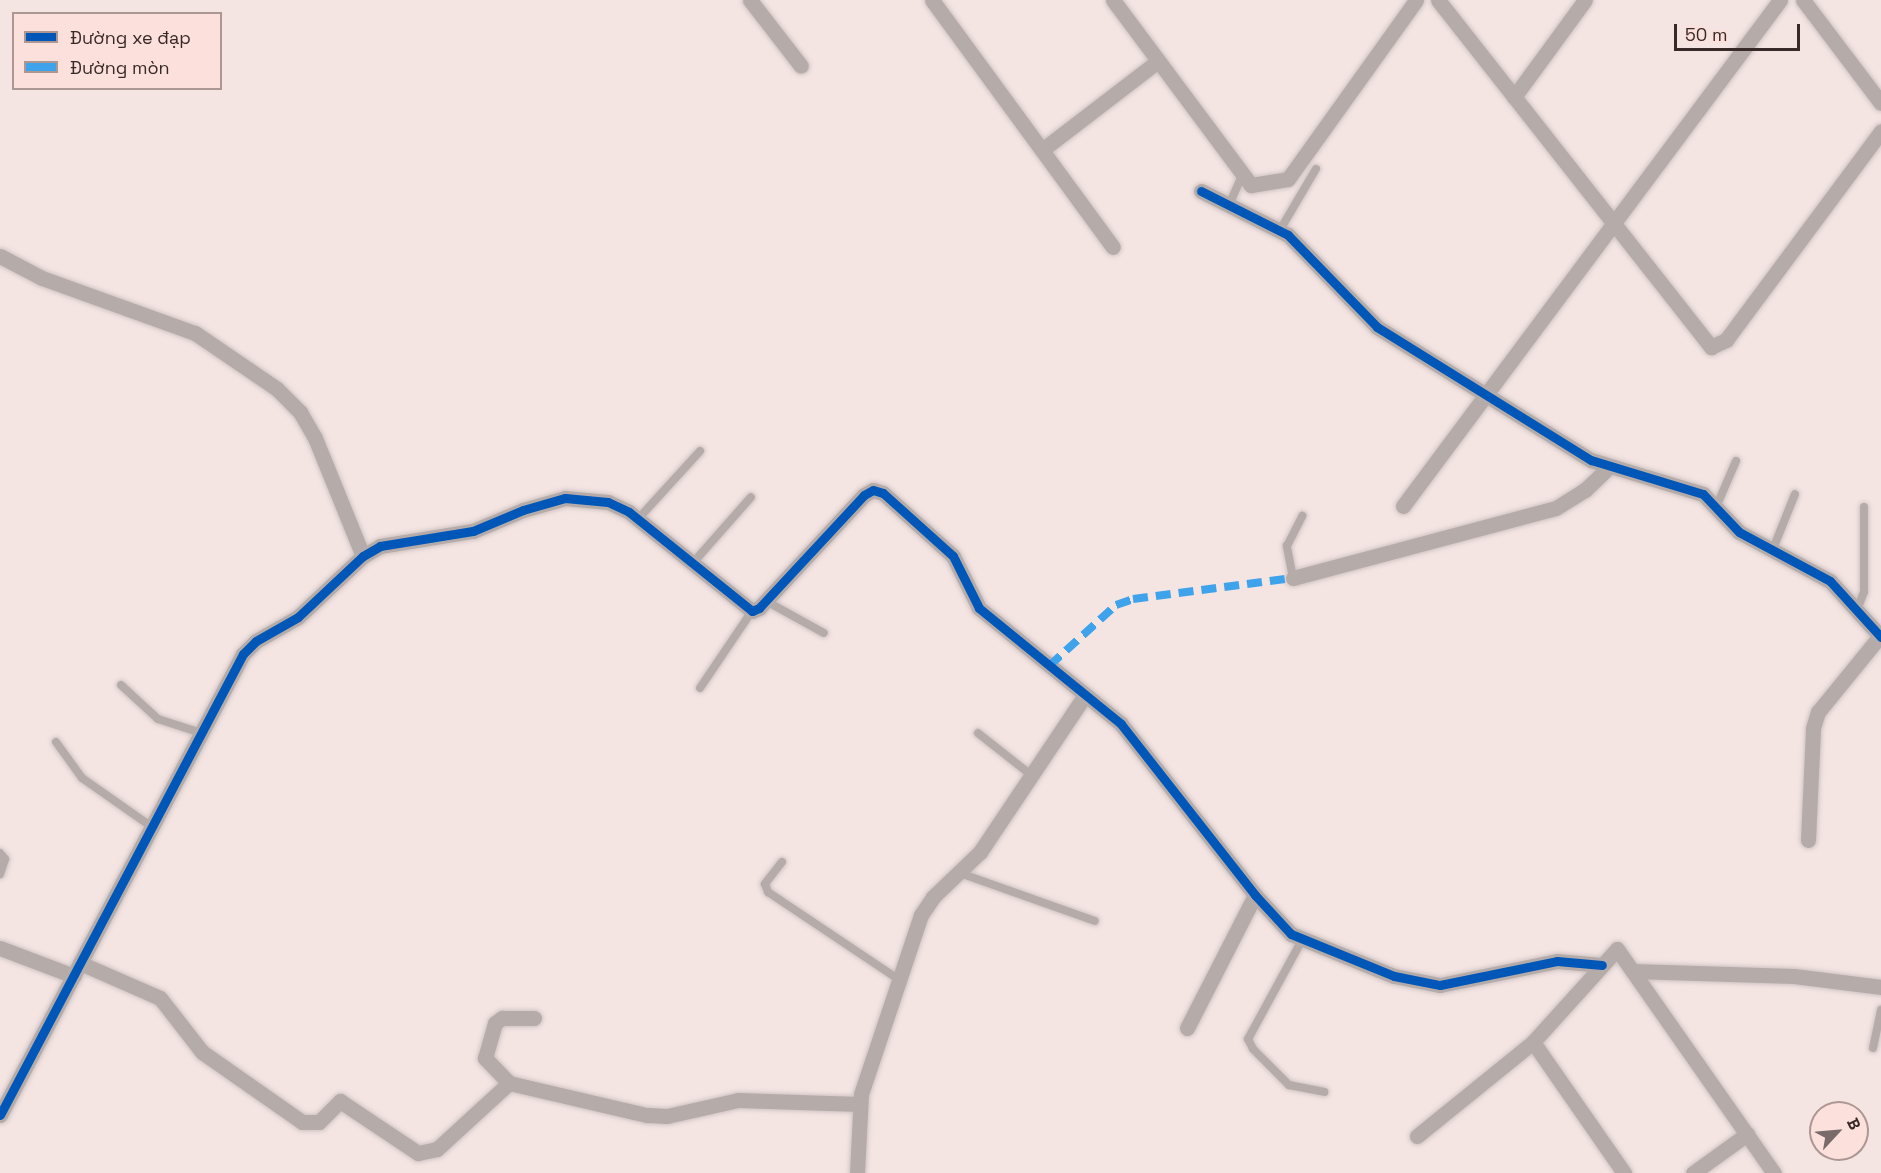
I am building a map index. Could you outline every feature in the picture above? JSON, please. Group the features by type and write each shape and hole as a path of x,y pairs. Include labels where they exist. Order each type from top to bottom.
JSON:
{"street":[{"path":"750,0 801,66"},
{"path":"932,0 1113,247"},
{"path":"1113,0 1251,185 1288,179 1416,0"},
{"path":"1438,0 1711,347 1726,340 1881,131"},
{"path":"1514,97 1585,0"},
{"path":"1403,506 1780,0"},
{"path":"1803,0 1881,103"},
{"path":"1042,150 1158,61"},
{"path":"1201,191 1228,207 1280,230 1301,246 1377,327 1608,468 1690,488 1717,505 1739,532 1819,573 1857,610 1881,637 1828,698 1816,720 1808,840"},
{"path":"0,256 42,278 195,333 277,389 300,412 315,438 363,556"},
{"path":"1293,578 1556,508 1585,490 1608,468"},
{"path":"0,1115 243,654 256,641 298,617 363,556 396,542 473,531 524,510 565,498 608,502 638,519 752,611 766,601 864,495 873,490 883,493 953,556 979,608 1085,695 1139,743 1255,895 1275,919 1302,940 1394,976 1440,985 1557,961 1602,965"},
{"path":"857,1173 860,1104 898,979 921,915 933,897 980,852 1085,695"},
{"path":"1187,1028 1255,895"},
{"path":"0,948 77,970 160,998 202,1052 302,1122 319,1122 340,1101 409,1149 427,1153 437,1149 509,1083"},
{"path":"1416,1136 1533,1042 1617,949 1774,1173"},
{"path":"1633,971 1794,975 1881,987"},
{"path":"534,1018 502,1018 495,1023 485,1058 509,1083 647,1115 667,1116 738,1100 860,1104"},
{"path":"1533,1042 1624,1173"},
{"path":"1693,1173 1747,1134"}],"lane":[{"path":"1280,230 1316,169"},
{"path":"1228,207 1243,174"},
{"path":"638,519 700,451"},
{"path":"1717,505 1736,461"},
{"path":"1773,549 1795,494"},
{"path":"692,564 752,497"},
{"path":"1857,610 1864,592 1864,507"},
{"path":"1293,578 1287,546 1302,516"},
{"path":"766,601 824,633"},
{"path":"699,688 752,611"},
{"path":"121,685 158,719 201,733"},
{"path":"978,733 1031,775"},
{"path":"56,742 82,778 152,827"},
{"path":"0,853 4,859 0,874"},
{"path":"782,862 765,885 768,892 898,979"},
{"path":"960,873 1095,921"},
{"path":"1302,940 1248,1039 1252,1049 1289,1085 1324,1092"},
{"path":"1873,1048 1881,1010"}],"marked path":[{"path":"1049,666 1116,605 1133,599 1293,578"}],"cycle path":[{"path":"1201,191 1288,235 1377,327 1591,460 1703,494 1739,532 1830,581 1881,637"},
{"path":"0,1115 243,654 256,641 298,617 363,556 380,546 473,531 523,510 565,498 608,502 629,512 752,611 759,608 864,495 873,490 883,493 953,556 979,608 1121,724 1255,895 1291,934 1394,976 1440,985 1557,961 1602,965"}]}
